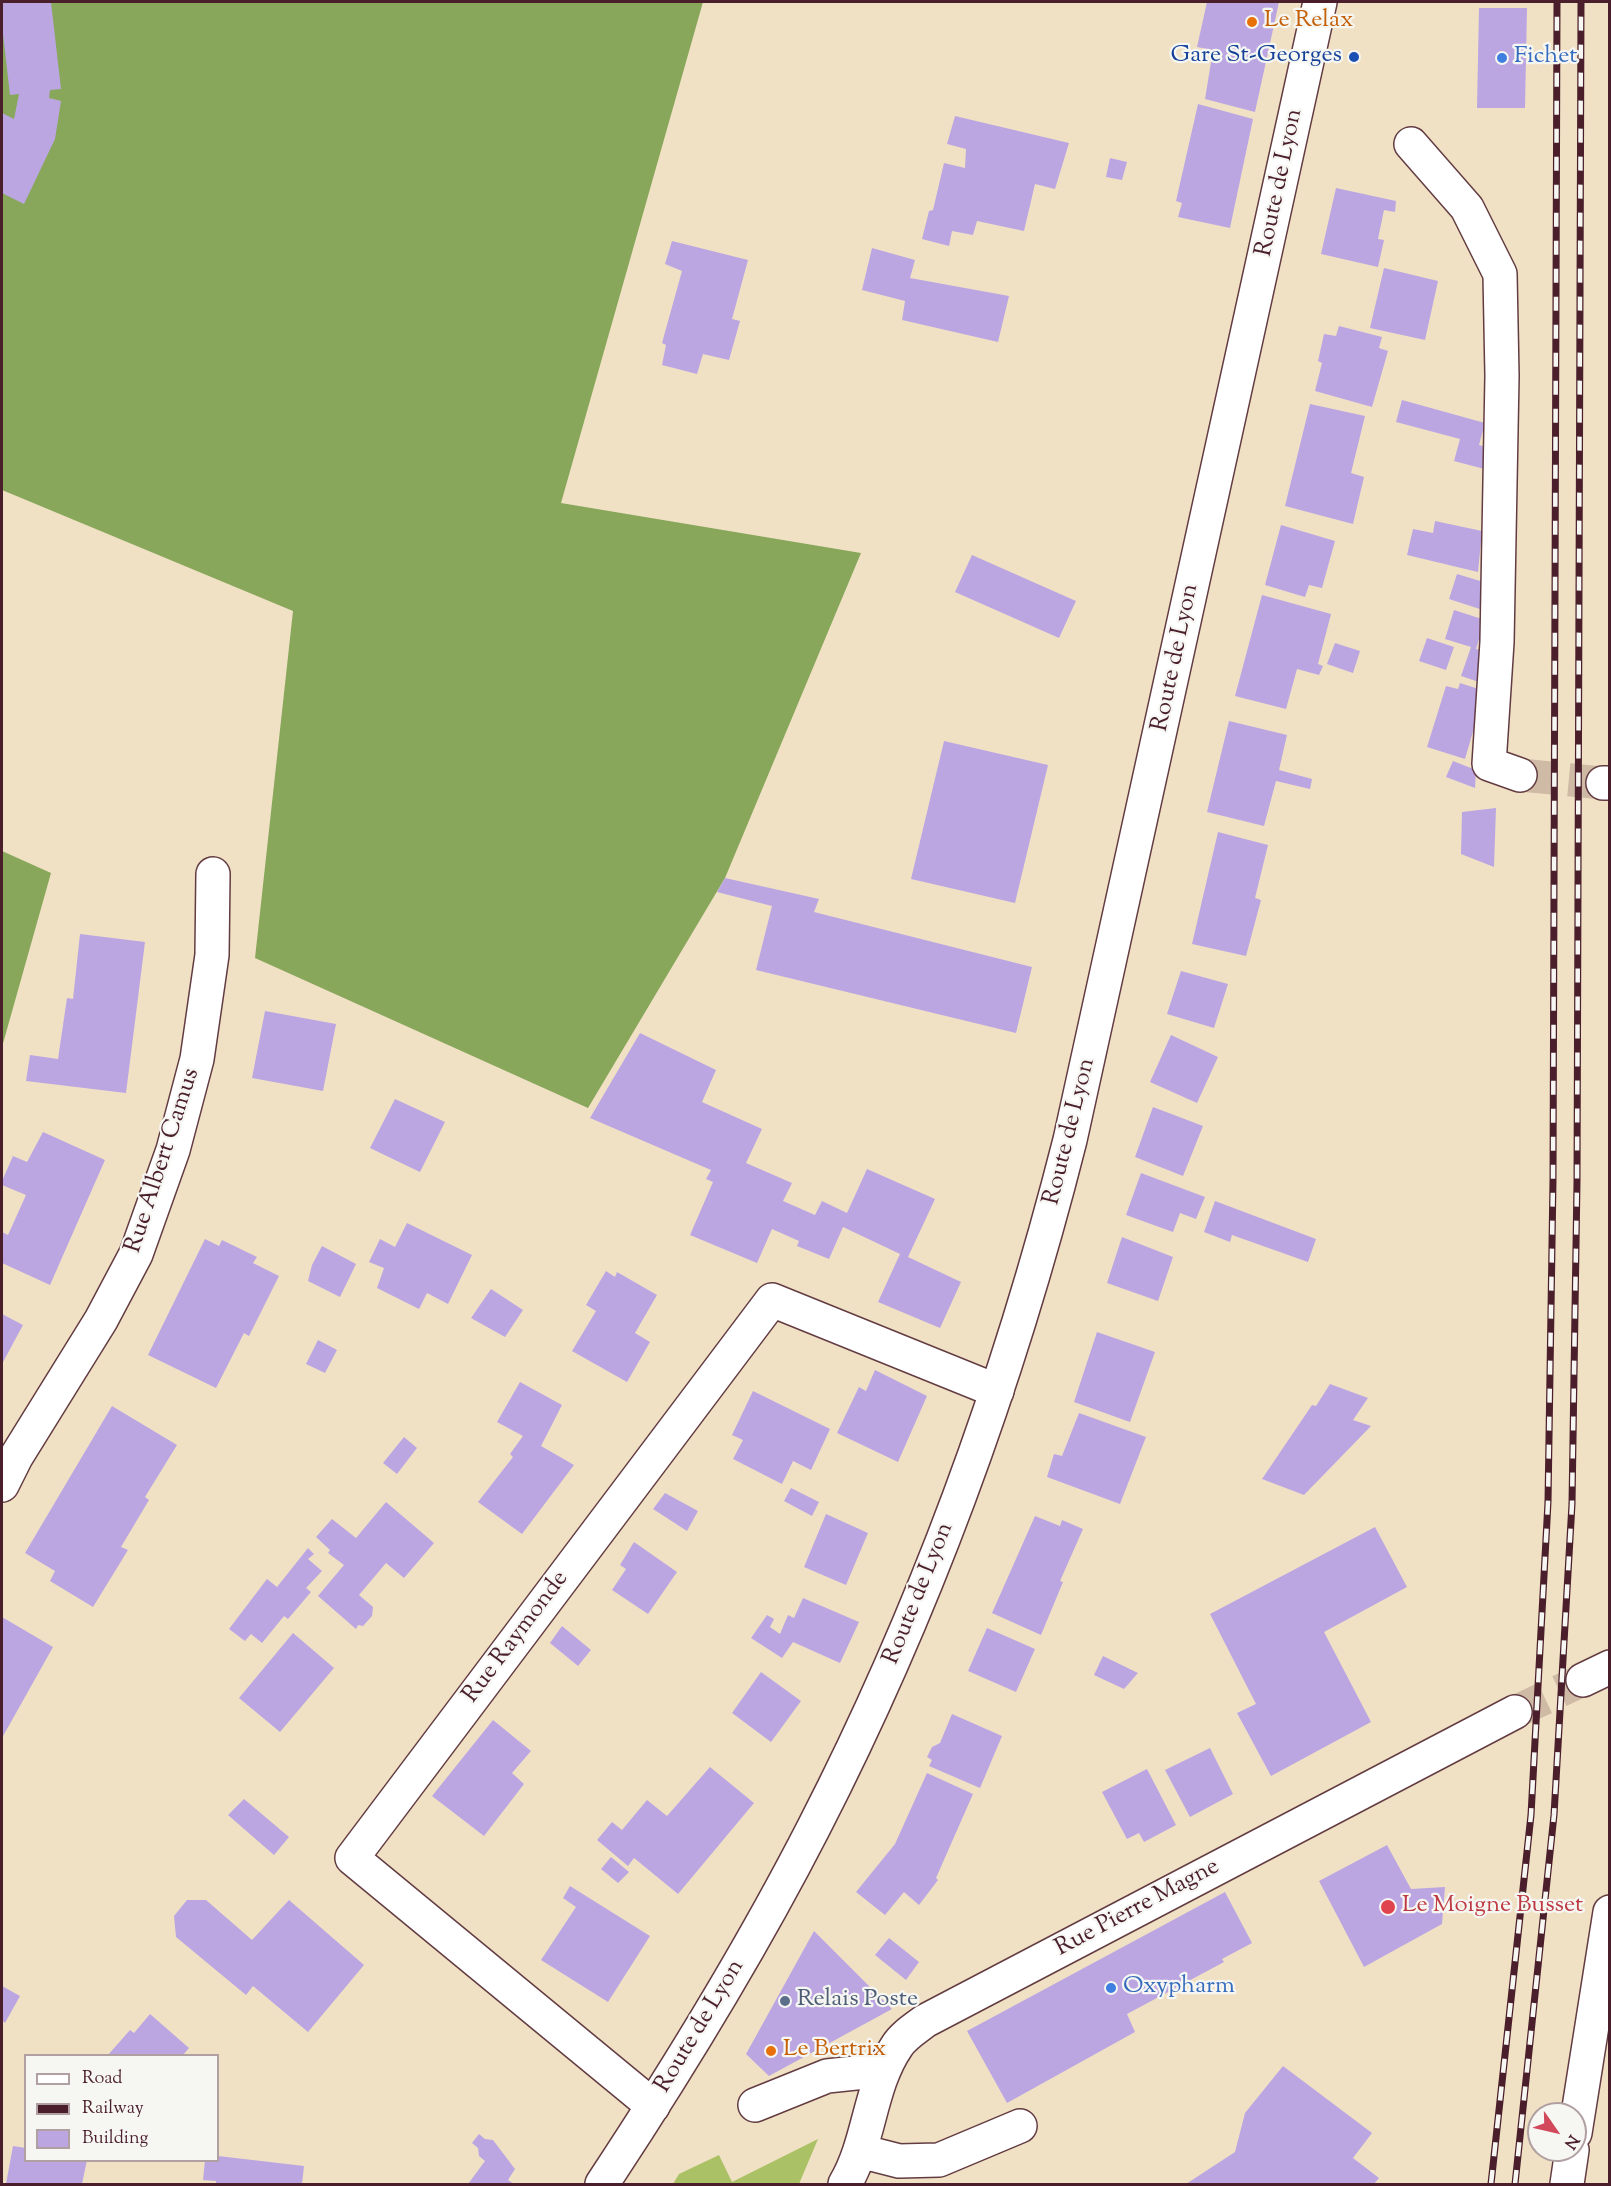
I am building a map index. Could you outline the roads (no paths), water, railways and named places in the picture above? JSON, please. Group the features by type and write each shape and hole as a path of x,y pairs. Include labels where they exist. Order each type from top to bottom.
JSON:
{"street":[{"name":"Route de Lyon","path":"602,2184 653,2106 753,1940 815,1826 881,1688 934,1563 997,1391 1050,1217 1070,1140 1320,2"},
{"path":"1411,144 1467,208 1500,274 1502,376 1497,630 1489,764 1520,775"},
{"name":"Rue Albert Camus","path":"2,1485 16,1457 101,1320 136,1254 173,1150 197,1059 212,955 213,874"},
{"name":"Rue Raymonde","path":"653,2106 352,1858 772,1300 997,1391"},
{"name":"Rue Pierre Magne","path":"845,2184 860,2151 884,2070 898,2044 925,2021 1515,1712"},
{"path":"1580,2102 1610,1912"},
{"path":"755,2105 827,2076 884,2070"},
{"path":"860,2151 899,2161 939,2160 1020,2126"},
{"path":"1567,2184 1570,2162"}],"tunnel":[{"path":"1520,775 1603,783"},
{"path":"1515,1712 1583,1680"}],"railway":[{"path":"1491,2184 1531,1815 1548,1502 1553,1180 1557,2"},
{"path":"1515,2184 1554,1815 1572,1504 1577,1181 1581,2"}],"place":[{"name":"Le Relax","path":"1252,22"},
{"name":"Gare St-Georges","path":"1354,57"},
{"name":"Fichet","path":"1502,58"},
{"name":"Le Moigne Busset","path":"1388,1907"},
{"name":"Oxypharm","path":"1111,1988"},
{"name":"Relais Poste","path":"785,2001"},
{"name":"Le Bertrix","path":"771,2051"}]}
